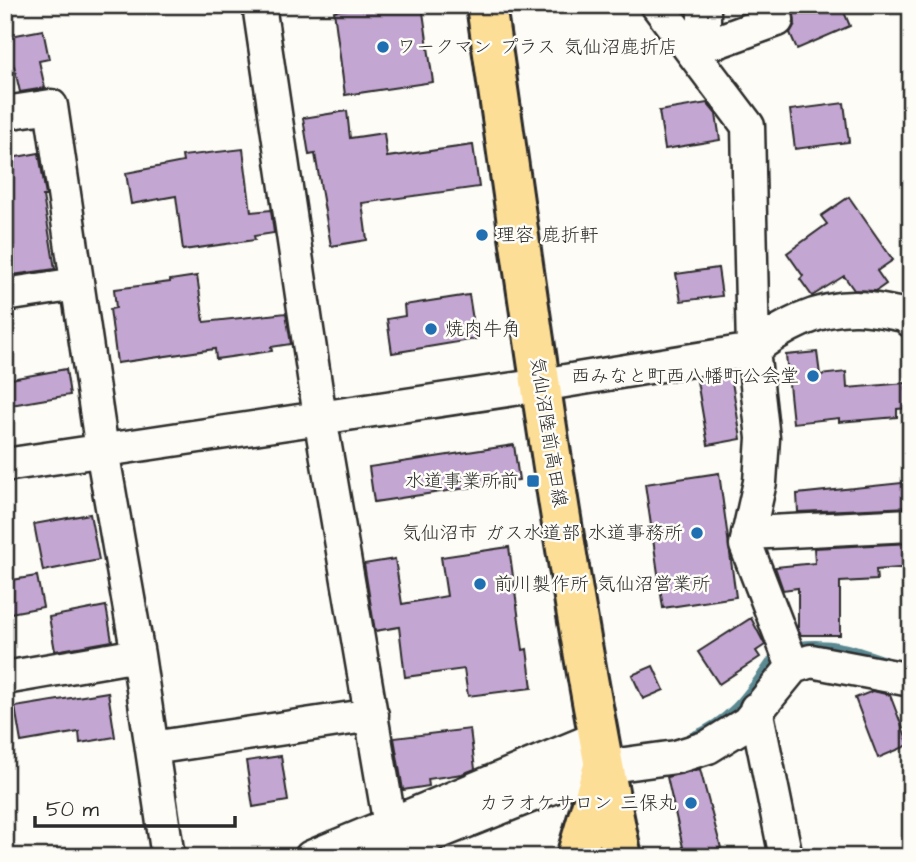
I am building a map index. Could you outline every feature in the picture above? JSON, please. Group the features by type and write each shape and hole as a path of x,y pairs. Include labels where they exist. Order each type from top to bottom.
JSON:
{"main road":[{"name":"気仙沼陸前高田線","path":"486,5 541,385 600,753 622,857"},
{"path":"576,857 600,753"}],"street":[{"path":"259,5 320,416 372,715 387,843"},
{"path":"657,5 719,41 777,20"},
{"path":"700,30 748,126 753,350 763,438 760,482 746,545 793,667"},
{"path":"5,113 51,106 102,450 138,655 168,857"},
{"path":"5,295 77,285"},
{"path":"5,465 541,385 753,350 774,333 820,313 856,307 905,316 911,321"},
{"path":"748,533 911,525"},
{"path":"5,678 138,655"},
{"path":"310,857 387,843 600,753 676,757 708,747 747,723 793,667 811,661 911,680"},
{"path":"756,709 786,857"},
{"path":"152,748 372,715"}],"building":[{"name":"ワークマン プラス 気仙沼鹿折店","path":"377,5 422,5 433,82 345,95 334,11"},
{"path":"788,5 841,5 850,26 797,49 790,33 795,24 794,14"},
{"path":"43,30 49,59 39,61 45,88 20,92 14,66 5,68 5,37"},
{"path":"707,103 716,114 720,140 665,149 659,111"},
{"path":"844,103 849,142 795,149 790,110"},
{"path":"347,111 350,138 384,133 387,157 473,145 479,187 362,203 367,240 331,246 315,154 309,155 303,118"},
{"path":"243,149 251,212 271,210 274,233 254,236 255,240 183,250 176,196 131,204 126,173 183,162 182,156"},
{"path":"39,153 55,269 5,276 5,159"},
{"path":"849,197 893,260 877,271 886,284 876,291 854,290 844,276 812,296 800,279 803,276 787,253 827,224 821,216"},
{"path":"718,268 722,296 681,301 676,274"},
{"path":"197,276 204,322 286,313 291,344 271,347 272,351 216,359 215,349 117,363 110,309 116,308 114,289"},
{"name":"焼肉牛角","path":"469,295 476,339 392,353 387,319 405,316 404,305"},
{"path":"817,352 820,375 846,372 847,388 906,383 908,408 897,409 897,417 839,422 839,418 793,423 786,355"},
{"path":"66,369 70,395 5,406 5,380"},
{"path":"731,375 741,439 708,445 697,381"},
{"path":"514,445 519,480 374,502 369,467"},
{"path":"719,473 736,597 663,608 645,484"},
{"path":"911,482 911,507 798,512 797,494"},
{"path":"90,514 99,560 43,571 34,524"},
{"path":"911,543 911,567 876,570 877,580 840,582 840,635 801,635 798,630 798,588 783,590 775,567 815,563 814,548"},
{"path":"509,547 523,650 527,649 532,688 468,696 464,669 405,677 399,627 375,631 364,564 395,559 402,604 447,596 441,557"},
{"path":"37,576 43,607 5,614 5,581"},
{"path":"106,606 112,641 55,651 49,617"},
{"path":"751,618 765,645 756,651 760,657 719,684 698,652"},
{"path":"653,666 664,690 643,699 632,675"},
{"path":"873,691 890,695 909,745 878,758 855,698"},
{"path":"108,692 115,737 80,743 79,732 21,742 15,707"},
{"path":"470,729 475,769 462,774 428,779 429,786 403,790 394,738"},
{"path":"281,756 288,801 253,807 246,761"},
{"path":"700,769 721,848 685,856 667,777"}],"waterway":[{"path":"799,645 834,645 888,661"},
{"path":"690,737 728,714 746,695 772,659"}],"place":[{"name":"ワークマン プラス 気仙沼鹿折店","path":"383,47"},
{"name":"理容 鹿折軒","path":"482,235"},
{"name":"焼肉牛角","path":"431,329"},
{"name":"西みなと町西八幡町公会堂","path":"813,376"},
{"name":"水道事業所前","path":"533,481"},
{"name":"気仙沼市 ガス水道部 水道事務所","path":"697,533"},
{"name":"前川製作所 気仙沼営業所","path":"480,584"},
{"name":"カラオケサロン 三保丸","path":"691,803"}]}
